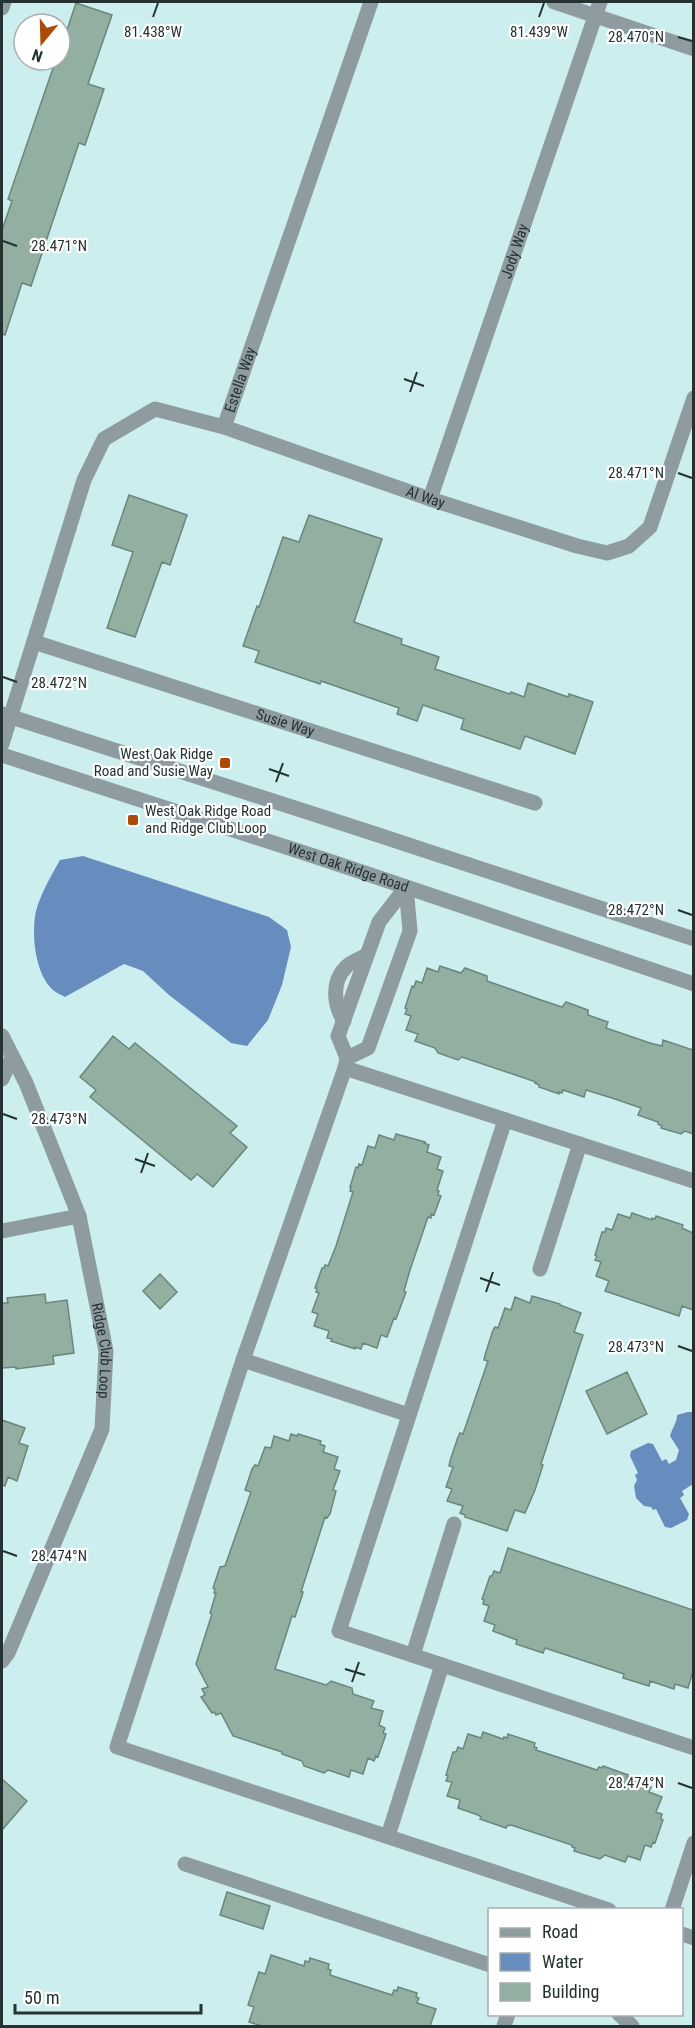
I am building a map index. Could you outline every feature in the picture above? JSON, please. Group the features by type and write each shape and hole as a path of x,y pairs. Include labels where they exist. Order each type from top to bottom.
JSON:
{"street":[{"path":"2,8 4,2"},
{"name":"Estella Way","path":"2,744 5,715 34,642 84,480 104,439 155,409 224,427 371,2"},
{"path":"554,2 597,8 693,49"},
{"name":"Jody Way","path":"430,499 597,8"},
{"name":"Al Way","path":"224,427 430,499 578,546 606,552 629,546 650,527 693,398"},
{"name":"Susie Way","path":"34,642 535,803"},
{"path":"5,715 374,833 693,939"},
{"name":"West Oak Ridge Road","path":"2,755 693,984"},
{"path":"406,887 379,922 338,1036 346,1063 243,1360 117,1747 603,1908"},
{"path":"346,1063 368,1048 410,931 406,887"},
{"name":"Ridge Club Loop","path":"2,1036 26,1083 79,1216 106,1351 102,1429 8,1653 2,1660"},
{"path":"2,1079 12,1057"},
{"path":"346,1063 505,1120 693,1181"},
{"path":"505,1120 339,1631 693,1748"},
{"path":"540,1269 580,1144"},
{"path":"2,1231 79,1216"},
{"path":"243,1360 409,1415"},
{"path":"413,1655 454,1524"},
{"path":"388,1836 442,1665"},
{"path":"673,1908 693,1844"},
{"path":"185,1864 488,1965"}],"water":[{"path":"83,856 269,917 287,930 291,947 282,985 268,1020 247,1046 231,1043 169,995 143,971 124,964 65,997 54,991 47,983 38,964 34,942 36,911 43,891 60,860"},
{"path":"693,1412 693,1484 682,1491 684,1495 680,1498 689,1514 687,1520 671,1528 665,1527 656,1509 644,1506 636,1498 634,1486 637,1480 635,1475 638,1473 630,1456 631,1451 648,1443 653,1444 662,1461 666,1459 669,1464 676,1460 679,1450 670,1436 677,1415"}],"building":[{"path":"76,3 112,15 88,84 104,89 85,145 79,143 31,286 22,283 5,335 2,334 2,230 12,201 8,199 52,72 72,72 72,15"},
{"path":"129,495 187,515 170,565 162,562 135,637 107,628 133,552 112,545"},
{"path":"309,515 382,539 354,622 402,639 401,644 439,657 435,669 524,697 528,683 568,697 569,694 593,702 575,754 525,736 520,749 461,729 464,719 423,705 417,721 397,714 399,708 321,681 320,684 255,662 259,651 243,646 257,606 259,607 283,537 299,542"},
{"path":"440,966 461,973 465,968 487,976 487,981 541,1000 562,1007 566,1002 588,1010 588,1015 608,1022 606,1028 650,1043 662,1046 663,1040 693,1050 693,1134 685,1131 681,1134 661,1128 658,1122 638,1115 641,1108 612,1098 586,1090 584,1097 563,1090 559,1094 539,1087 536,1082 462,1057 458,1060 438,1053 435,1048 415,1041 418,1034 406,1030 411,1016 405,1014 412,986 414,987 416,981 422,983 427,968 438,972"},
{"path":"113,1036 129,1049 135,1043 237,1126 230,1133 247,1147 213,1187 197,1174 191,1180 90,1097 96,1090 80,1077"},
{"path":"396,1134 425,1142 429,1145 427,1152 441,1157 437,1169 443,1171 437,1190 438,1195 441,1196 434,1215 431,1214 431,1218 428,1217 410,1270 404,1291 406,1292 387,1337 381,1335 377,1348 363,1343 361,1349 355,1347 355,1349 331,1341 332,1339 327,1338 329,1331 314,1326 318,1314 312,1312 319,1293 315,1288 322,1268 325,1265 328,1266 336,1246 353,1192 350,1191 350,1187 356,1167 358,1168 359,1164 362,1165 368,1146 375,1148 379,1135 394,1140"},
{"path":"632,1213 652,1220 656,1216 683,1225 682,1228 693,1233 693,1310 682,1306 679,1316 605,1291 609,1281 596,1276 601,1262 595,1260 602,1232 605,1232 606,1228 612,1230 618,1214 630,1218"},
{"path":"160,1274 177,1292 160,1309 143,1291"},
{"path":"45,1294 46,1303 67,1300 74,1353 53,1356 54,1364 16,1369 16,1367 2,1368 2,1303 8,1303 7,1298"},
{"path":"532,1296 581,1313 574,1332 583,1335 541,1464 543,1465 535,1490 525,1513 515,1510 507,1531 465,1517 460,1513 463,1506 447,1501 452,1489 446,1487 453,1467 449,1466 450,1461 458,1437 460,1433 463,1434 488,1361 484,1360 493,1330 495,1327 498,1328 505,1308 511,1310 515,1297 530,1303"},
{"path":"627,1372 647,1414 607,1434 586,1391"},
{"path":"2,1420 25,1428 19,1443 28,1446 17,1481 8,1477 5,1486 2,1485"},
{"path":"291,1434 321,1441 320,1444 325,1446 323,1452 338,1457 334,1469 340,1471 333,1490 336,1491 330,1514 327,1518 325,1517 301,1592 303,1592 302,1596 295,1617 292,1616 275,1669 326,1685 331,1681 352,1688 353,1694 374,1701 371,1708 383,1711 379,1725 385,1728 383,1733 386,1734 378,1757 376,1756 374,1761 368,1758 363,1774 351,1770 349,1777 328,1770 324,1773 304,1766 302,1761 282,1754 282,1752 233,1736 221,1713 216,1715 212,1713 201,1697 205,1695 202,1689 208,1687 196,1664 212,1614 210,1613 216,1593 213,1588 220,1567 225,1566 251,1492 245,1490 252,1469 255,1465 258,1466 265,1447 271,1448 274,1436 289,1441"},
{"path":"508,1548 693,1610 693,1671 688,1688 675,1684 674,1689 650,1681 649,1686 623,1678 624,1674 545,1648 543,1653 516,1644 517,1640 493,1631 495,1625 484,1621 489,1606 483,1604 482,1599 490,1576 494,1571 500,1573"},
{"path":"483,1732 503,1739 507,1738 508,1734 535,1743 536,1750 597,1770 603,1766 628,1775 630,1780 651,1787 649,1792 662,1797 656,1812 662,1814 661,1819 663,1820 655,1843 653,1842 651,1847 645,1845 640,1860 628,1856 625,1862 605,1855 600,1859 574,1851 575,1848 572,1845 511,1825 506,1828 458,1808 460,1800 447,1796 452,1782 446,1781 448,1776 446,1775 453,1752 456,1752 458,1747 463,1749 468,1734 481,1738"},
{"path":"2,1779 27,1801 2,1830"},
{"path":"227,1892 270,1906 263,1929 220,1915"},
{"path":"271,1955 304,1966 305,1961 309,1962 310,1958 329,1964 330,1975 392,1995 398,1987 417,1993 416,1997 419,1998 417,2003 436,2009 430,2026 262,2026 249,2022 254,2007 248,2005 259,1972 265,1974"}],"place":[{"name":"West Oak Ridge Road and Susie Way","path":"225,763"},
{"name":"West Oak Ridge Road and Ridge Club Loop","path":"133,820"}]}
